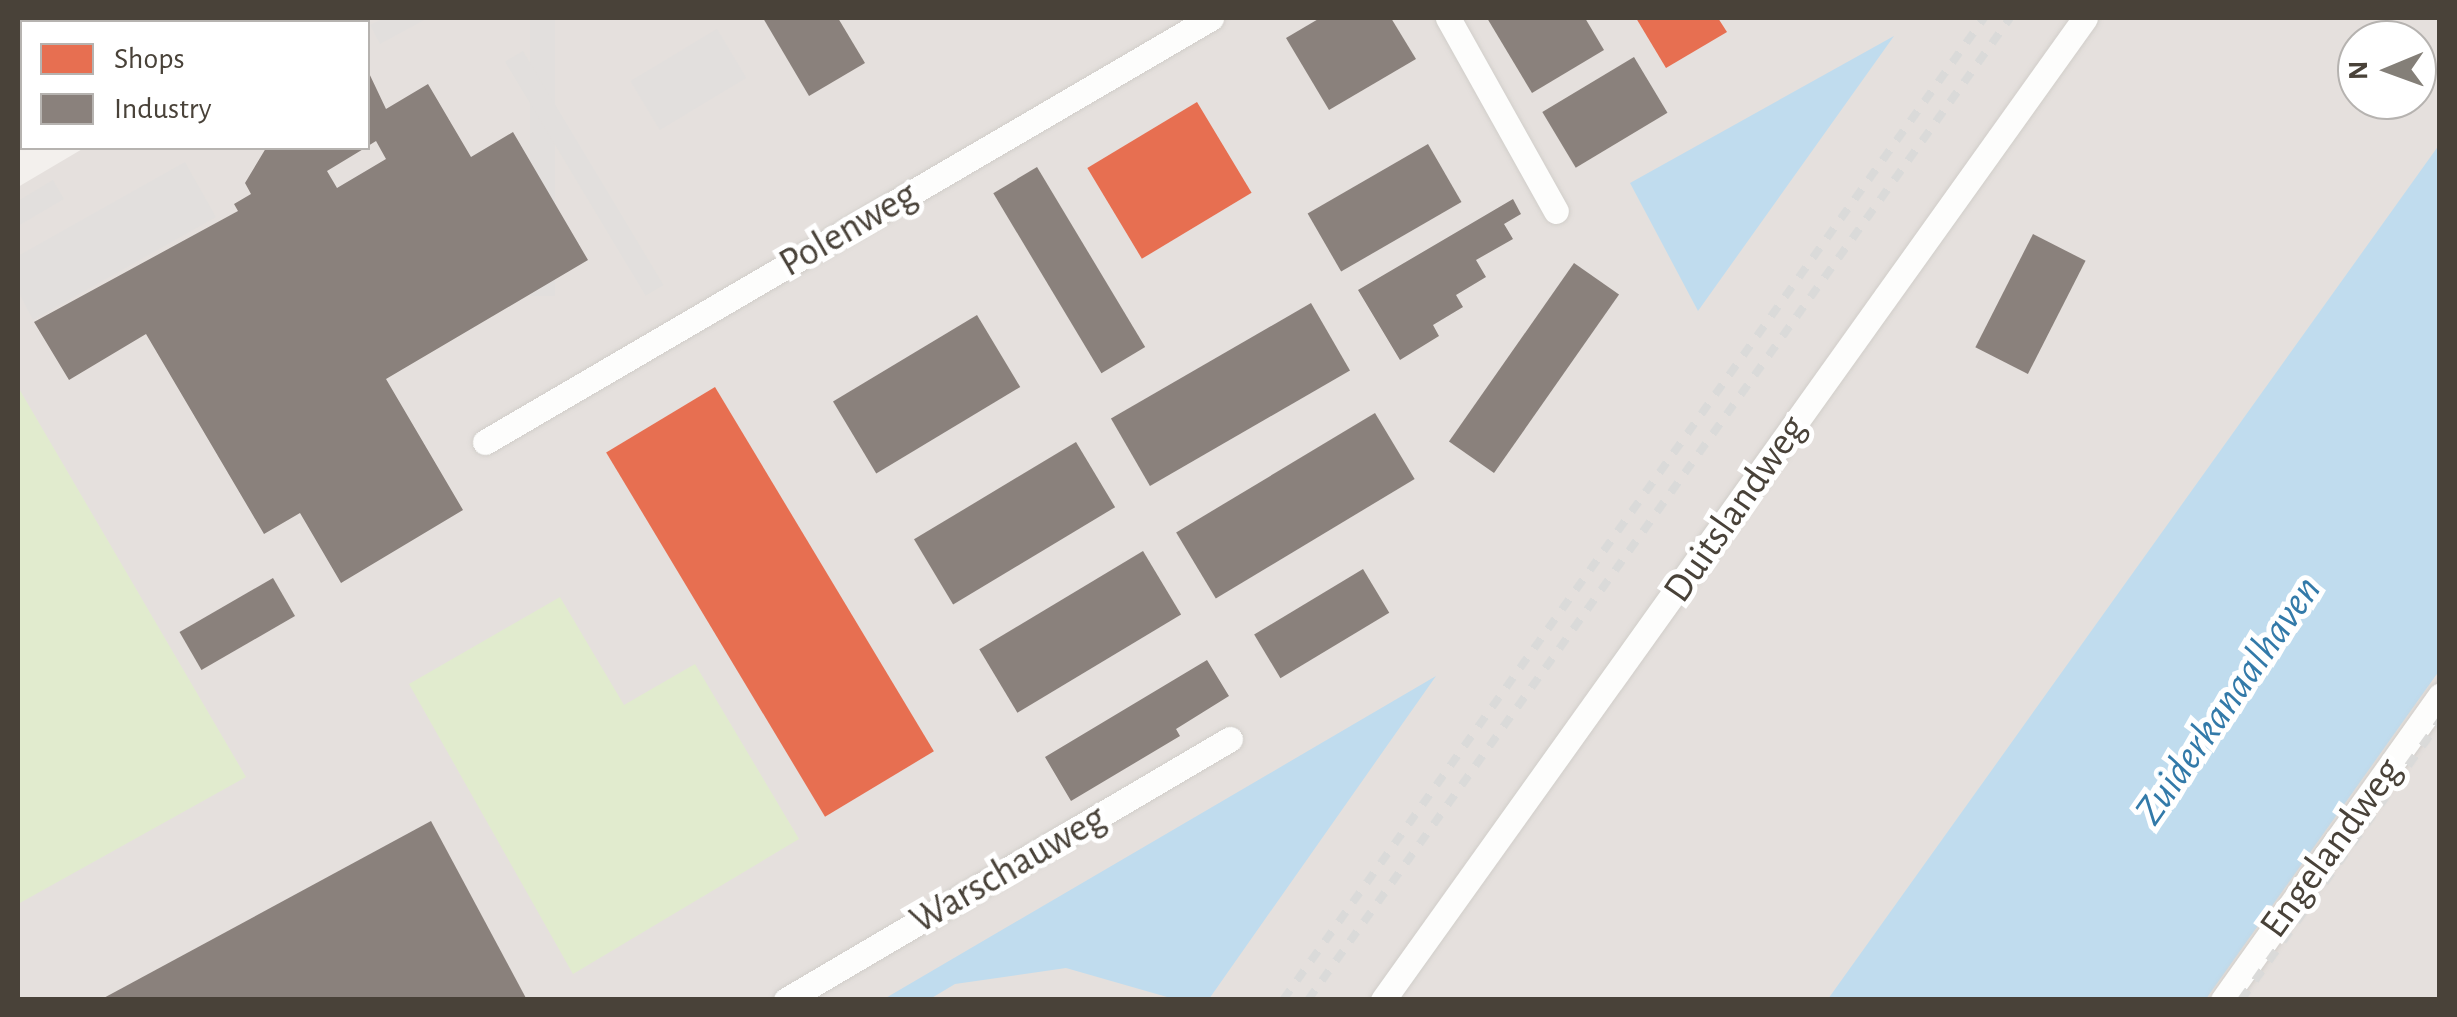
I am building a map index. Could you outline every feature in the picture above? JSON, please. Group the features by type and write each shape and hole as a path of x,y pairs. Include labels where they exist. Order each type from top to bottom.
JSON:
{"street":[{"name":"Polenweg","path":"485,442 1211,18"},
{"path":"1448,18 1556,211"},
{"name":"Duitslandweg","path":"1383,1000 2085,18"},
{"name":"Engelandweg","path":"2222,1000 2440,696"},
{"name":"Warschauweg","path":"786,1000 1230,739"}],"shaded area":[{"path":"299,18 2439,18 2439,999 18,1000 18,187 81,150 370,150 370,20 295,20"},
{"path":"384,18 428,18 380,44 370,25"},
{"path":"530,18 555,18 555,296 530,296"},
{"path":"717,29 746,78 660,130 630,81"},
{"path":"523,51 664,285 646,296 505,62"},
{"path":"185,162 216,217 33,320 18,291 18,256"},
{"path":"53,180 64,199 18,226 18,201"}],"green space":[{"path":"18,387 246,777 18,904"},
{"path":"560,597 624,705 695,664 799,839 573,974 409,684"}],"water":[{"path":"1894,36 1698,311 1630,183"},
{"name":"Zuiderkanaalhaven","path":"2439,145 2439,671 2206,999 1828,999"},
{"path":"1436,676 1209,999 1174,999 1066,968 955,984 930,999 884,999"}],"building: Shops":[{"path":"1636,18 1718,18 1727,32 1666,68"},
{"path":"1197,102 1252,193 1142,259 1087,168"},
{"path":"715,387 934,751 825,817 606,452"}],"building: Industry":[{"path":"763,18 838,18 865,63 809,96"},
{"path":"1320,18 1391,18 1416,59 1329,110 1286,38"},
{"path":"1487,18 1585,18 1604,50 1532,93"},
{"path":"1634,57 1667,113 1576,168 1542,112"},
{"path":"370,75 386,109 428,84 471,157 513,132 588,260 386,379 463,510 341,583 300,513 264,534 146,334 69,380 34,322 238,211 234,204 251,194 245,183 265,150 362,150 327,171 337,188 386,159 376,141 370,145"},
{"path":"1428,144 1462,202 1341,272 1308,214"},
{"path":"1037,167 1145,347 1101,373 993,193"},
{"path":"1513,199 1521,214 1504,224 1513,239 1476,260 1486,277 1456,295 1463,307 1433,325 1439,336 1400,360 1358,290"},
{"path":"2033,234 2086,261 2028,374 1975,347"},
{"path":"1574,263 1619,295 1494,473 1449,442"},
{"path":"1311,303 1350,371 1150,486 1111,418"},
{"path":"977,315 1020,387 876,474 833,402"},
{"path":"1375,413 1415,479 1216,598 1176,532"},
{"path":"1076,442 1115,507 953,604 914,539"},
{"path":"1143,551 1181,614 1017,713 979,649"},
{"path":"1363,569 1389,613 1280,678 1254,634"},
{"path":"273,578 295,616 201,670 179,632"},
{"path":"1207,660 1229,696 1176,729 1180,736 1071,801 1045,757"},
{"path":"431,821 527,1000 100,1000"}],"railway":[{"path":"1283,1000 1984,18"},
{"path":"1308,1000 2010,18"},
{"path":"2241,1000 2440,721"}]}
